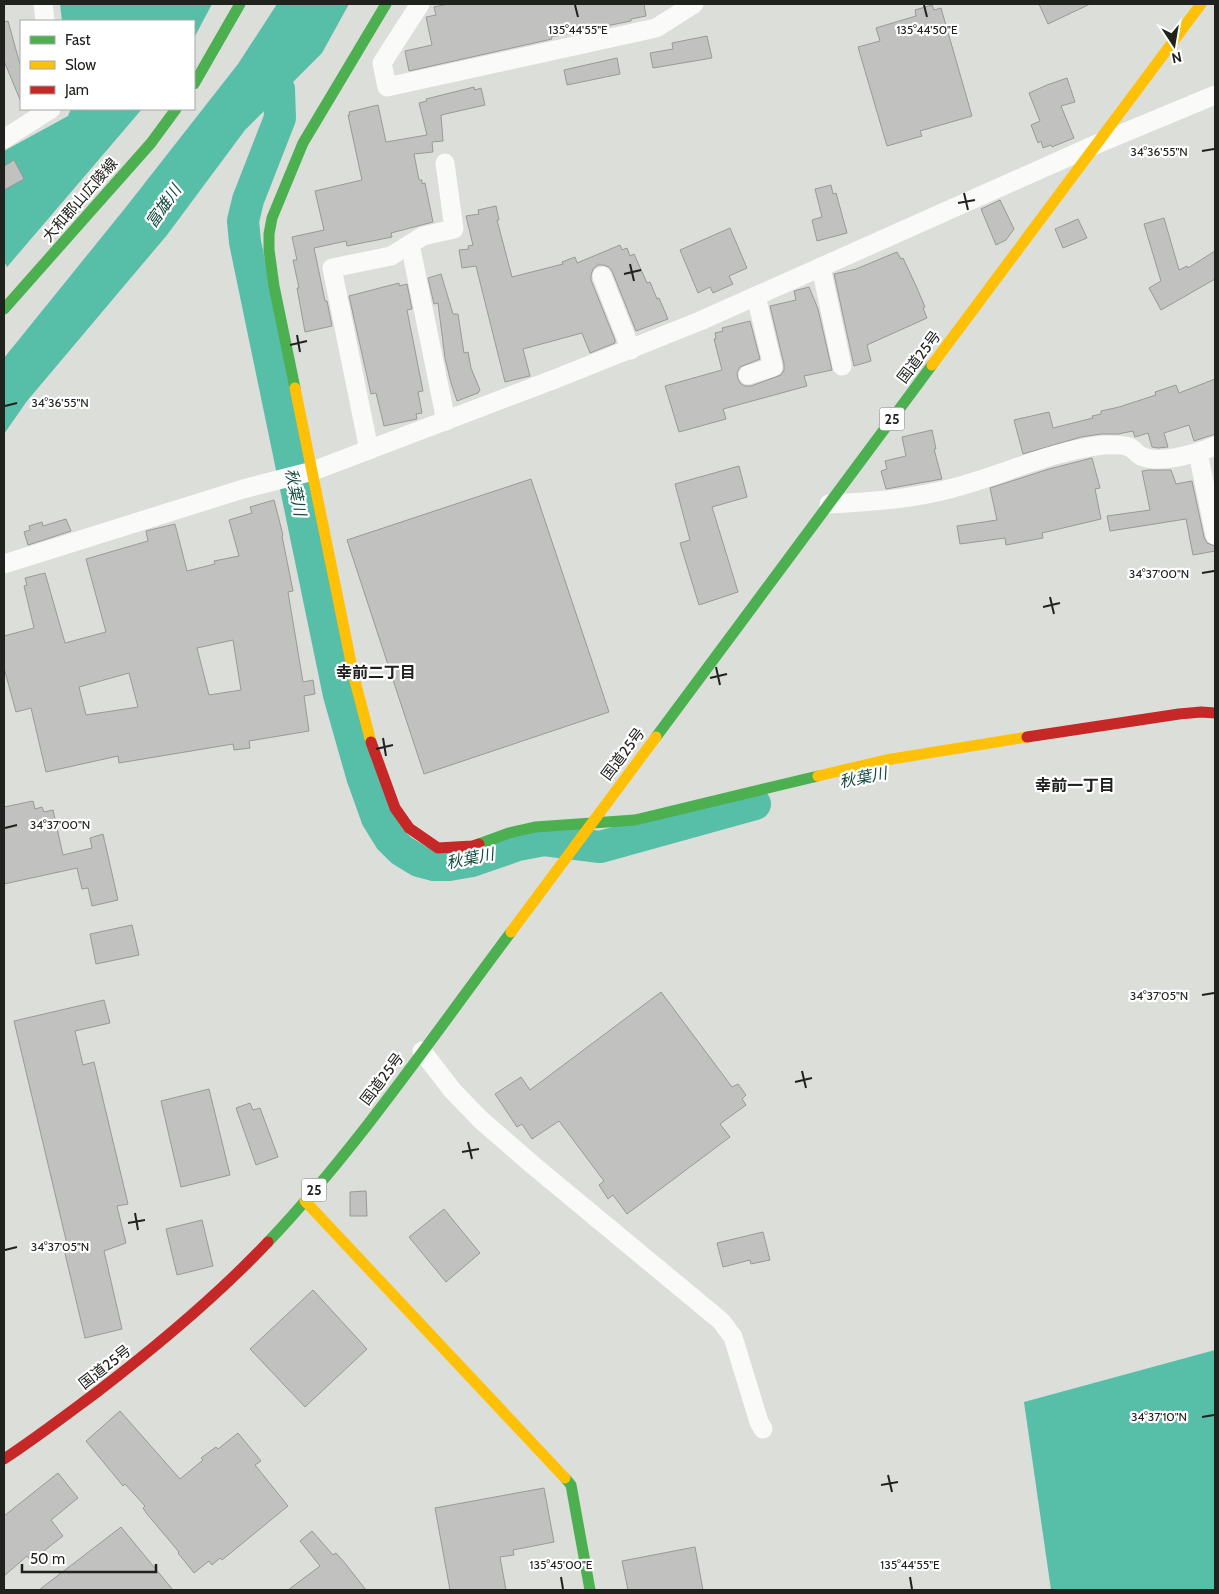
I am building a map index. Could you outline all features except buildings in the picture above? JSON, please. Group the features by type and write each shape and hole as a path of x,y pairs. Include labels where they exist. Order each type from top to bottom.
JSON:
{"main road":[{"path":"195,82 240,4"},
{"path":"386,4 303,143 272,218 269,250 274,286 354,677 369,738 395,808 409,828 438,848 472,846 509,833 535,827 635,820 886,760 1179,714 1215,713"},
{"name":"国道25号","path":"4,1460 109,1383 201,1307 250,1260 305,1201 422,1051 1201,4"},
{"name":"大和郡山広陵線","path":"4,309 151,143 175,110"},
{"path":"305,1201 571,1486 590,1590"}],"street":[{"path":"42,4 45,20"},
{"path":"420,4 382,63 387,87 656,28 694,4"},
{"path":"4,564 275,480 313,471 631,350 1097,144 1215,94"},
{"path":"4,139 49,110"},
{"path":"368,450 332,268 391,256 424,236 454,229 445,163"},
{"path":"410,244 446,421"},
{"path":"821,267 842,366"},
{"path":"602,276 631,350"},
{"path":"748,374 774,367 756,296"},
{"path":"829,504 868,502 952,489 1080,449 1103,445 1129,447 1142,457 1161,459 1207,449 1215,535"},
{"path":"422,1051 452,1090 481,1120 721,1321 733,1338 759,1422 763,1429"}],"water":[{"path":"60,4 212,4 195,36 195,20 62,20"},
{"name":"富雄川","path":"277,4 349,4 322,53 245,130 167,235 27,401 4,434 4,358 238,64"},
{"path":"71,110 141,110 7,267 4,261 4,151 68,116"},
{"path":"1215,1350 1215,1590 1051,1590 1024,1402"}],"waterway":[{"name":"秋葉川","path":"268,76 279,89 280,118 248,200 243,221 245,242 339,695 362,776 377,818 390,839 401,850 419,861 434,865 449,865 472,861 518,845 544,840 600,847 755,804"}],"traffic: fast":[{"path":"195,82 240,4"},
{"path":"295,388 274,286 269,250 272,218 303,143 386,4"},
{"path":"4,309 151,143 175,110"},
{"path":"656,737 932,365"},
{"path":"479,844 509,833 535,827 635,820 818,776"},
{"path":"268,1242 333,1169 511,932"},
{"path":"565,1478 571,1485 590,1590"}],"traffic: slow":[{"path":"932,365 1201,4"},
{"path":"295,388 354,677 371,742"},
{"path":"511,932 656,737"},
{"path":"818,776 886,760 1027,737"},
{"path":"305,1201 565,1478"}],"traffic: jam":[{"path":"1027,737 1179,714 1215,713"},
{"path":"371,742 395,808 409,828 438,848 479,844"},
{"path":"4,1459 97,1392 164,1339 207,1302 268,1242"}],"district":[{"name":"幸前二丁目","path":"376,672"},
{"name":"幸前一丁目","path":"1075,785"}]}
